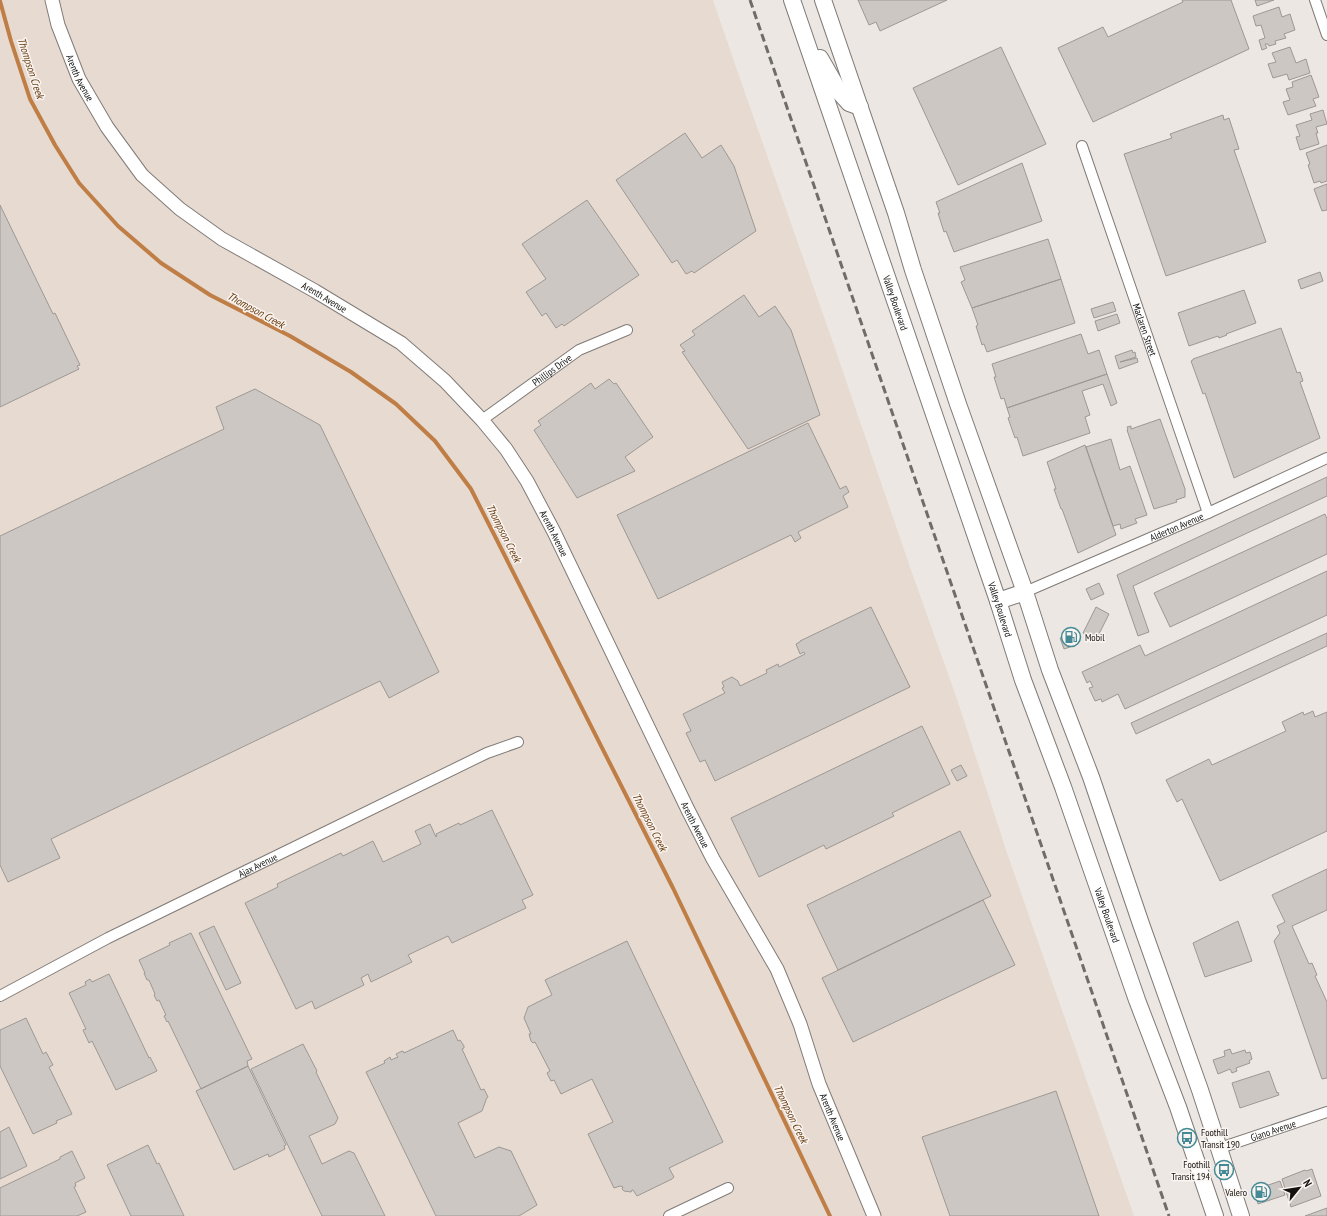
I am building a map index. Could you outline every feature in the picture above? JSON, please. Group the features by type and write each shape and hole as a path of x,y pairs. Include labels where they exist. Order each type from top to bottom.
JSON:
{"main road":[{"name":"Valley Boulevard","path":"792,0 998,601 1022,680 1063,787 1136,1000 1178,1107 1215,1216"},
{"path":"823,0 896,214 913,270 958,404 1025,592 1050,670 1091,777 1220,1148 1241,1216"},
{"path":"801,25 840,93 849,103 860,107"},
{"path":"998,601 1025,592"},
{"path":"1195,1156 1220,1148"}],"street":[{"name":"Arenth Avenue","path":"52,0 58,25 79,80 107,128 142,175 180,209 222,239 315,291 401,342 445,381 482,420 506,449 527,481 554,532 713,859 777,969 800,1024 820,1084 874,1216"},
{"path":"1315,0 1327,35"},
{"name":"Maclaren Street","path":"1082,146 1208,513"},
{"name":"Phillips Drive","path":"482,420 579,350 627,330"},
{"name":"Alderton Avenue","path":"1025,592 1208,513 1327,458"},
{"name":"Ajax Avenue","path":"0,996 108,938 487,753 518,742"},
{"name":"Giano Avenue","path":"1220,1148 1327,1112"},
{"path":"669,1216 728,1188"}],"shaded area":[{"path":"0,0 713,0 958,702 1007,853 1134,1216 0,1216"}],"building":[{"path":"858,0 947,0 880,31 876,22 869,25"},
{"path":"1182,0 1231,0 1249,49 1093,122 1058,48 1103,27 1108,37 1183,2"},
{"path":"1255,0 1274,0 1257,6"},
{"path":"1279,7 1282,17 1290,14 1295,30 1284,34 1286,38 1275,41 1276,44 1269,46 1268,44 1265,44 1267,48 1262,50 1259,40 1265,38 1261,25 1256,26 1253,16"},
{"path":"1001,47 1046,144 958,185 913,88"},
{"path":"1290,47 1296,63 1306,59 1310,73 1289,80 1287,74 1273,78 1268,64 1276,62 1272,53"},
{"path":"1311,75 1319,97 1313,99 1316,106 1288,115 1283,102 1290,100 1286,89 1293,87 1292,82"},
{"path":"1323,110 1327,124 1316,127 1319,144 1300,150 1296,137 1300,136 1296,125 1312,120 1310,114"},
{"path":"1223,115 1224,120 1229,118 1239,149 1234,150 1266,242 1166,276 1124,154 1172,138 1170,134"},
{"path":"685,133 702,158 721,145 734,166 756,231 694,273 692,271 686,274 677,260 672,263 616,180"},
{"path":"1327,145 1327,181 1314,183 1306,153"},
{"path":"1022,163 1042,221 954,252 946,231 944,232 936,202"},
{"path":"1327,184 1327,210 1322,211 1314,189"},
{"path":"587,200 639,275 564,326 562,324 556,328 546,313 542,316 526,292 546,279 522,244"},
{"path":"0,205 53,314 55,313 80,365 77,366 79,369 0,407"},
{"path":"1048,239 1061,279 972,308 961,282 965,280 960,267"},
{"path":"1320,272 1323,281 1301,289 1298,280"},
{"path":"1061,279 1075,323 987,352 984,344 982,345 976,326 978,325 972,308"},
{"path":"1244,290 1256,323 1219,338 1218,336 1189,346 1178,313"},
{"path":"744,295 759,317 775,306 791,330 820,415 748,449 682,352 685,351 680,345 695,335 692,331"},
{"path":"1113,302 1116,311 1094,318 1091,309"},
{"path":"1117,314 1120,323 1098,331 1095,321"},
{"path":"1281,328 1297,373 1300,372 1303,381 1300,382 1320,438 1234,478 1205,393 1203,394 1191,361"},
{"path":"1081,334 1088,354 1099,350 1107,374 1007,408 1004,398 1001,399 994,377 996,377 992,364"},
{"path":"1132,350 1133,353 1135,352 1136,357 1120,362 1137,358 1138,362 1119,369 1115,356"},
{"path":"1107,374 1117,403 1111,406 1103,384 1082,391 1090,415 1085,417 1090,433 1023,456 1017,437 1015,438 1008,418 1010,417 1007,408"},
{"path":"609,379 614,384 616,383 653,437 625,457 635,471 577,498 534,430 541,425 538,421 591,383 595,389"},
{"path":"255,389 320,425 439,672 389,698 380,681 51,839 60,858 8,882 0,865 0,536 224,429 216,407"},
{"path":"1160,419 1185,489 1185,497 1176,500 1177,502 1154,509 1127,427 1131,426 1131,429"},
{"path":"808,423 840,489 846,486 849,492 843,496 848,507 798,532 801,538 795,542 791,535 658,599 617,515"},
{"path":"1111,439 1120,470 1130,466 1147,515 1135,519 1137,523 1121,529 1120,524 1113,526 1086,447"},
{"path":"1085,445 1116,535 1078,553 1054,489 1056,489 1047,462"},
{"path":"1327,477 1327,496 1133,586 1149,632 1138,636 1117,575"},
{"path":"1325,514 1327,519 1327,554 1170,627 1154,593"},
{"path":"1327,571 1327,615 1125,709 1118,694 1102,702 1101,699 1095,701 1089,688 1093,687 1090,681 1087,683 1082,672 1140,645 1145,656"},
{"path":"1099,583 1104,594 1091,600 1086,589"},
{"path":"871,607 910,687 715,781 705,760 700,762 686,733 691,731 683,714 725,693 722,688 724,687 722,682 732,677 738,681 740,686 767,673 766,670 778,664 779,667 805,654 804,652 800,654 796,644 800,641"},
{"path":"1096,607 1109,614 1096,640 1083,633"},
{"path":"1327,633 1327,646 1136,734 1131,723"},
{"path":"1073,634 1076,645 1064,649 1060,638"},
{"path":"1313,711 1315,717 1327,712 1327,831 1220,881 1182,799 1177,802 1166,780 1209,759 1212,765 1286,731 1282,722 1303,712 1304,715"},
{"path":"922,726 950,784 892,813 894,816 826,849 824,845 759,877 731,818"},
{"path":"961,765 967,776 957,781 951,770"},
{"path":"492,810 533,895 522,900 526,908 452,943 448,936 408,955 412,962 371,982 368,974 361,978 364,985 315,1009 312,1001 296,1009 245,903 278,887 277,884 341,853 343,856 373,841 383,862 421,844 415,831 430,824 436,837 436,834"},
{"path":"960,831 991,896 838,970 807,905"},
{"path":"1327,869 1327,910 1292,926 1309,964 1312,963 1317,975 1315,976 1327,1002 1327,1078 1322,1079 1274,941 1280,933 1277,926 1285,922 1272,895"},
{"path":"983,900 1015,965 853,1042 822,978"},
{"path":"1238,921 1252,961 1205,977 1193,943"},
{"path":"214,926 241,983 226,990 199,933"},
{"path":"191,933 252,1059 247,1061 248,1066 201,1089 168,1021 167,1022 164,1016 166,1015 159,1000 157,1001 154,995 155,994 149,980 147,980 139,960 170,945 169,943"},
{"path":"627,941 723,1142 669,1168 674,1177 672,1179 637,1196 633,1190 631,1192 624,1191 622,1189 623,1187 620,1186 614,1188 588,1134 613,1122 592,1079 561,1094 554,1080 551,1081 547,1073 550,1071 535,1042 533,1043 531,1041 529,1034 531,1034 524,1018 528,1007 552,995 545,980"},
{"path":"109,974 149,1058 150,1057 157,1071 116,1090 92,1041 89,1043 83,1030 86,1029 69,993 86,985 85,982 90,979 92,982"},
{"path":"26,1018 43,1054 46,1052 53,1065 49,1067 72,1114 33,1134 0,1066 0,1030"},
{"path":"453,1030 458,1041 460,1040 464,1046 462,1049 481,1090 484,1089 488,1097 482,1111 458,1123 475,1158 499,1147 511,1151 537,1205 519,1216 436,1216 366,1072 385,1063 384,1061 390,1057 391,1060 398,1057 396,1054 400,1052 403,1051 404,1053"},
{"path":"303,1044 338,1118 335,1124 309,1136 322,1164 349,1151 354,1153 385,1216 322,1216 251,1069"},
{"path":"1230,1049 1232,1054 1245,1050 1246,1053 1250,1052 1252,1059 1249,1061 1250,1063 1236,1068 1237,1071 1232,1073 1230,1069 1218,1074 1213,1060 1225,1056 1224,1051"},
{"path":"248,1066 286,1145 284,1146 285,1149 269,1157 268,1154 234,1170 196,1091"},
{"path":"1269,1071 1279,1095 1240,1108 1232,1083"},
{"path":"1056,1091 1099,1216 950,1216 922,1137"},
{"path":"9,1127 27,1166 0,1179 0,1132"},
{"path":"148,1145 157,1164 159,1163 184,1216 131,1216 107,1165"},
{"path":"72,1151 85,1178 75,1183 76,1186 74,1187 86,1212 77,1216 0,1216 0,1188 60,1159 60,1157"},
{"path":"1312,1169 1321,1196 1291,1207 1282,1179 1305,1170"},
{"path":"1280,1181 1285,1195 1258,1204 1254,1190"},
{"path":"1327,1208 1327,1216 1305,1216"}],"waterway":[{"name":"Thompson Creek","path":"0,1 30,99 55,145 79,183 118,226 161,263 210,295 290,336 351,372 396,404 435,441 471,489 673,888 830,1216"}],"railway":[{"path":"750,0 1169,1216"}],"place":[{"name":"Mobil","path":"1071,637"},
{"name":"Foothill Transit 190","path":"1187,1138"},
{"name":"Foothill Transit 194","path":"1224,1170"},
{"name":"Valero","path":"1261,1192"}]}
